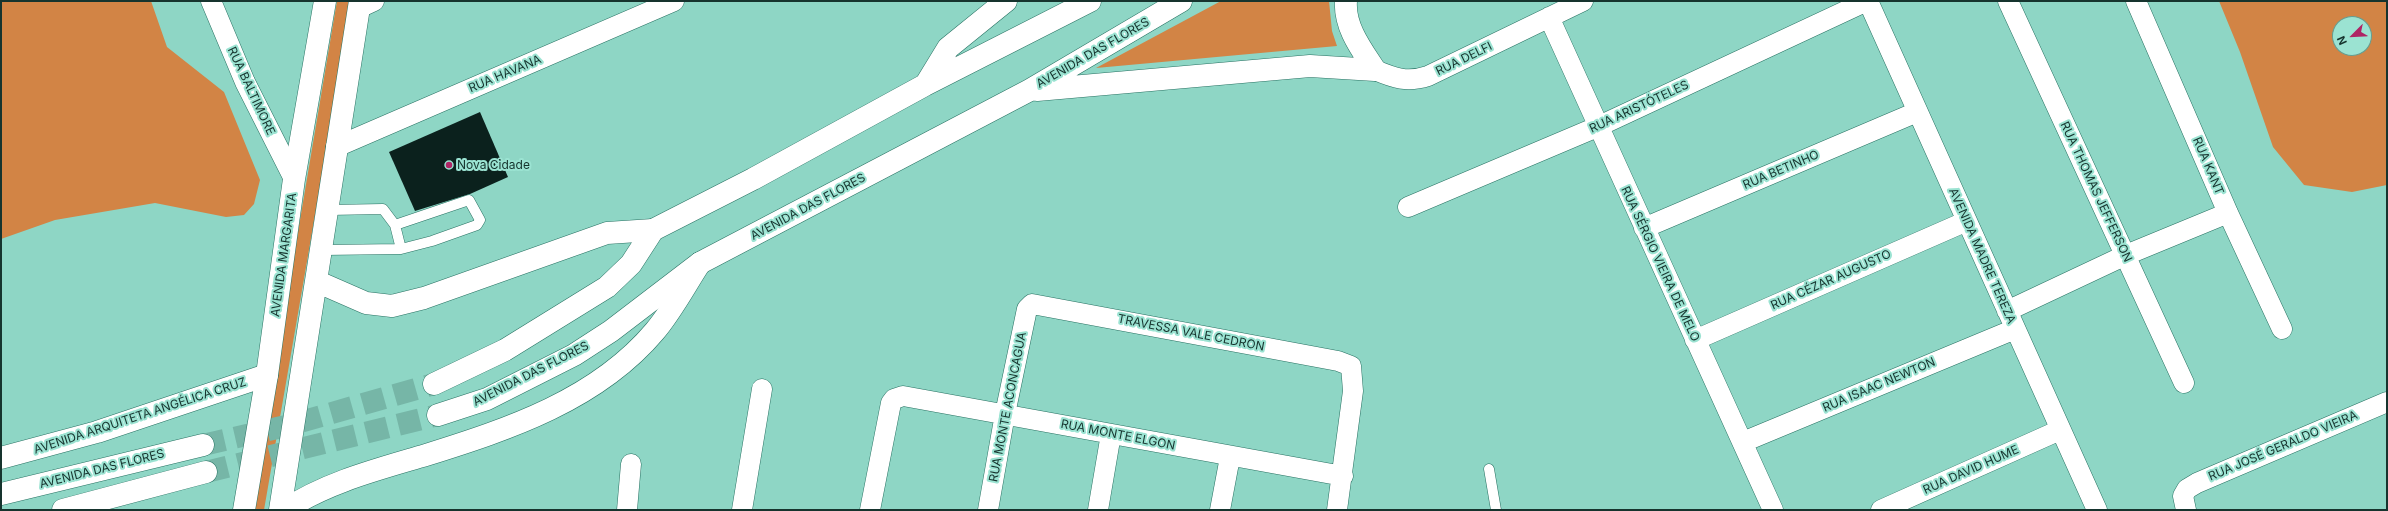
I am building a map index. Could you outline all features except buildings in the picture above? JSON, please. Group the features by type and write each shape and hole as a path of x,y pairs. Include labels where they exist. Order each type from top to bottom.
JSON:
{"main road":[{"name":"AVENIDA MARGARITA","path":"244,510 267,374 294,180 325,1"},
{"path":"925,84 948,48 1006,1"},
{"path":"318,282 366,303 392,306 424,298 607,234 653,230 753,179 925,84 1090,1"},
{"name":"AVENIDA DAS FLORES","path":"438,416 487,398 574,355 612,331 700,263 1030,90 1181,1"},
{"path":"1346,1 1345,10 1352,34 1375,70"},
{"path":"280,510 318,282 336,147 365,3"},
{"path":"1030,90 1310,66 1375,70"},
{"path":"434,384 505,350 607,287 631,264 653,230"},
{"path":"286,510 317,492 509,427 586,389 628,358 655,331 700,263"},
{"name":"AVENIDA ARQUITETA ANGÉLICA CRUZ","path":"5,456 97,432 267,374"},
{"name":"AVENIDA DAS FLORES","path":"1,494 203,445"},
{"path":"63,510 206,472"}],"street":[{"name":"RUA BALTIMORE","path":"211,1 245,82 294,180"},
{"name":"RUA HAVANA","path":"336,147 674,1"},
{"name":"RUA DELFI","path":"1375,70 1400,80 1418,79 1583,1"},
{"name":"AVENIDA MADRE TEREZA","path":"1868,1 2097,510"},
{"name":"RUA ARISTÓTELES","path":"1408,207 1597,127 1868,1"},
{"name":"RUA THOMAS JEFFERSON","path":"2008,1 2034,61 2126,255 2184,383"},
{"name":"RUA KANT","path":"2136,1 2228,213 2282,329"},
{"name":"RUA SÉRGIO VIEIRA DE MELO","path":"1549,17 1597,127 1773,510"},
{"name":"RUA BETINHO","path":"1644,228 1917,112"},
{"path":"2007,310 2126,255 2228,213"},
{"name":"RUA CÉZAR AUGUSTO","path":"1695,340 1967,221"},
{"name":"TRAVESSA VALE CEDRON","path":"1030,304 1338,361 1351,366 1353,391 1342,476"},
{"name":"RUA MONTE ACONCAGUA","path":"988,510 1005,414 1030,304"},
{"name":"RUA ISAAC NEWTON","path":"1743,442 2015,329"},
{"path":"742,510 762,389"},
{"name":"RUA MONTE ELGON","path":"870,510 889,408 894,399 903,396 1230,457 1342,476"},
{"name":"RUA JOSÉ GERALDO VIEIRA","path":"2184,503 2187,489 2196,483 2387,402"},
{"name":"RUA DAVID HUME","path":"1881,510 2060,430"},
{"path":"1098,510 1111,434"},
{"path":"1220,510 1230,457"},
{"path":"627,510 631,464"},
{"path":"1337,510 1342,476"}],"lane":[{"path":"322,250 401,249 432,241 477,225 480,220 469,200 395,225"},
{"path":"328,210 383,209 395,225 401,249"},
{"path":"1489,469 1496,510"}],"shaded area":[{"path":"1,1 151,1 167,47 224,92 260,180 254,204 244,215 226,217 155,203 55,220 1,239"},
{"path":"337,1 352,1 264,510 251,510"},
{"path":"1221,1 1329,1 1332,31 1337,46 1096,68"},
{"path":"2219,1 2387,1 2387,185 2352,192 2304,185 2273,147 2240,52"}],"tunnel":[{"path":"203,445 286,426 434,384"},
{"path":"206,472 438,415"}],"place":[{"name":"Nova Cidade","path":"449,165"}]}
